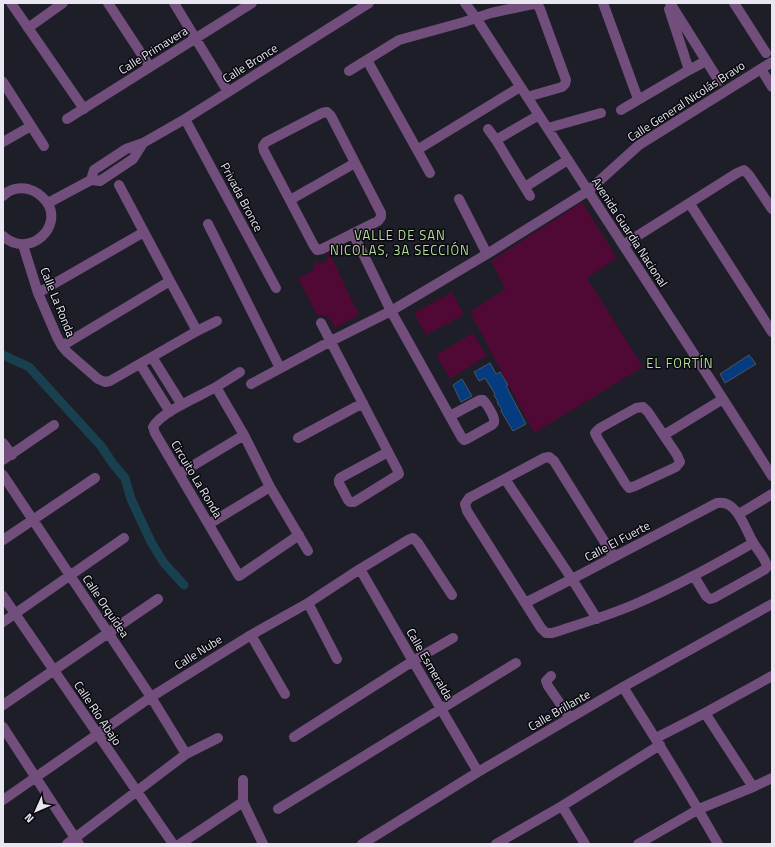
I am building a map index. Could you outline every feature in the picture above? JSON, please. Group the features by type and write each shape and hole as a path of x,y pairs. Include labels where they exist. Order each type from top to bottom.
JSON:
{"street":[{"path":"11,3 84,109"},
{"path":"28,28 63,3"},
{"path":"108,3 150,67"},
{"path":"174,3 228,92"},
{"name":"Calle Primavera","path":"67,119 196,38 240,6 252,3"},
{"name":"Calle Bronce","path":"91,180 94,170 126,149 143,143 185,119 369,3"},
{"name":"Avenida Guardia Nacional","path":"465,3 548,128 772,476"},
{"path":"603,3 638,99"},
{"path":"668,3 689,70"},
{"path":"668,3 719,81"},
{"path":"734,3 766,53"},
{"path":"350,71 399,40 491,13 533,4 538,5 540,9 566,80 562,87 527,97"},
{"path":"367,60 430,173"},
{"path":"621,110 706,61"},
{"name":"Calle General Nicolás Bravo","path":"251,384 391,311 487,254 588,191 639,145 772,62"},
{"path":"761,69 772,87"},
{"path":"3,82 44,146"},
{"path":"417,150 520,87"},
{"path":"327,112 331,116 355,163 381,213 381,217 378,221 322,249 317,250 264,151 263,146 266,142 322,113 327,112"},
{"path":"548,128 601,113"},
{"path":"496,140 539,115"},
{"name":"Privada Bronce","path":"185,119 276,288"},
{"path":"3,142 31,126"},
{"path":"488,129 527,191 558,166 568,160"},
{"name":"Calle Bronce","path":"48,203 91,180 100,181 133,159 143,143"},
{"path":"105,163 112,173"},
{"path":"290,200 355,163"},
{"path":"623,245 744,170 749,174 772,209"},
{"path":"119,185 197,331"},
{"path":"3,236 7,240 23,245 33,243 41,238 47,231 51,212 48,203 42,195 33,190 24,188 14,189 4,193"},
{"path":"459,199 487,254"},
{"path":"690,204 772,332"},
{"path":"208,224 280,368"},
{"path":"38,292 144,232"},
{"path":"353,233 391,311 462,438 464,440 467,439 494,423 494,420 482,400 450,416"},
{"name":"Calle La Ronda","path":"23,245 38,292 62,346 98,379 105,382 110,381 217,321"},
{"path":"62,346 170,281"},
{"path":"321,323 331,341 398,471 399,474 354,502 350,502 339,483 340,478 388,452"},
{"path":"152,357 182,406 240,372"},
{"path":"140,364 170,412"},
{"path":"216,387 244,435 270,487 308,551"},
{"path":"664,436 723,399"},
{"path":"298,438 363,403"},
{"name":"Circuito La Ronda","path":"182,406 155,422 153,427 155,433 239,576 299,535"},
{"path":"643,407 664,436 680,462 676,467 629,488 598,439 596,433 600,428 636,408 643,407"},
{"path":"3,460 54,425"},
{"path":"179,474 244,435"},
{"path":"3,443 12,455"},
{"path":"614,557 554,461 549,457 544,458 469,498 465,504 467,511 541,628 546,633 552,633 597,619 634,604 694,576 753,543"},
{"name":"Calle Orquídea","path":"3,475 151,697 186,754"},
{"path":"3,540 95,478"},
{"path":"505,479 597,619"},
{"path":"209,524 270,487"},
{"path":"694,576 706,596 710,599 767,567 767,562 753,543 739,514 772,494"},
{"name":"Calle El Fuerte","path":"525,603 717,503 722,502 728,504 739,514"},
{"path":"3,622 124,538"},
{"name":"Calle Nube","path":"3,800 151,697 251,635 308,603 408,540 413,538 418,542 452,595"},
{"name":"Calle Esmeralda","path":"360,569 478,772"},
{"name":"Calle Río Abajo","path":"3,596 173,844"},
{"path":"3,704 158,599"},
{"path":"308,603 338,659"},
{"name":"Calle Brillante","path":"362,844 478,772 570,718 772,604"},
{"path":"251,635 285,694"},
{"path":"294,737 453,638"},
{"path":"278,809 516,663"},
{"path":"551,676 546,681 548,686 570,718"},
{"path":"496,844 562,806 658,742 705,713 772,676"},
{"path":"623,687 699,809 718,844"},
{"path":"705,713 753,787"},
{"path":"3,727 36,777 74,842 136,791 186,754 218,738"},
{"path":"638,844 699,809 772,778"},
{"path":"243,780 243,802 263,844"},
{"path":"180,844 243,802"},
{"path":"562,806 585,844"}],"shaded area":[{"path":"582,202 617,258 587,278 643,367 534,433 470,312 505,289 491,261"},
{"path":"328,250 359,315 335,328 327,316 317,315 298,278 313,271 315,261 320,264 327,260"},
{"path":"452,292 464,315 426,335 414,313"},
{"path":"473,333 487,356 450,379 436,355"}],"building":[{"path":"749,355 756,364 725,383 720,374"},
{"path":"490,363 496,374 500,372 508,385 506,386 526,424 513,431 501,411 502,410 494,395 495,394 485,378 479,381 474,372"},
{"path":"462,379 472,396 461,402 453,385"}],"waterway":[{"path":"3,355 29,367 101,446 125,478 131,499 151,542 164,563 184,585"}],"district":[{"name":"VALLE DE SAN NICOLAS, 3A SECCIÓN","path":"400,242"},
{"name":"EL FORTÍN","path":"680,363"}]}
